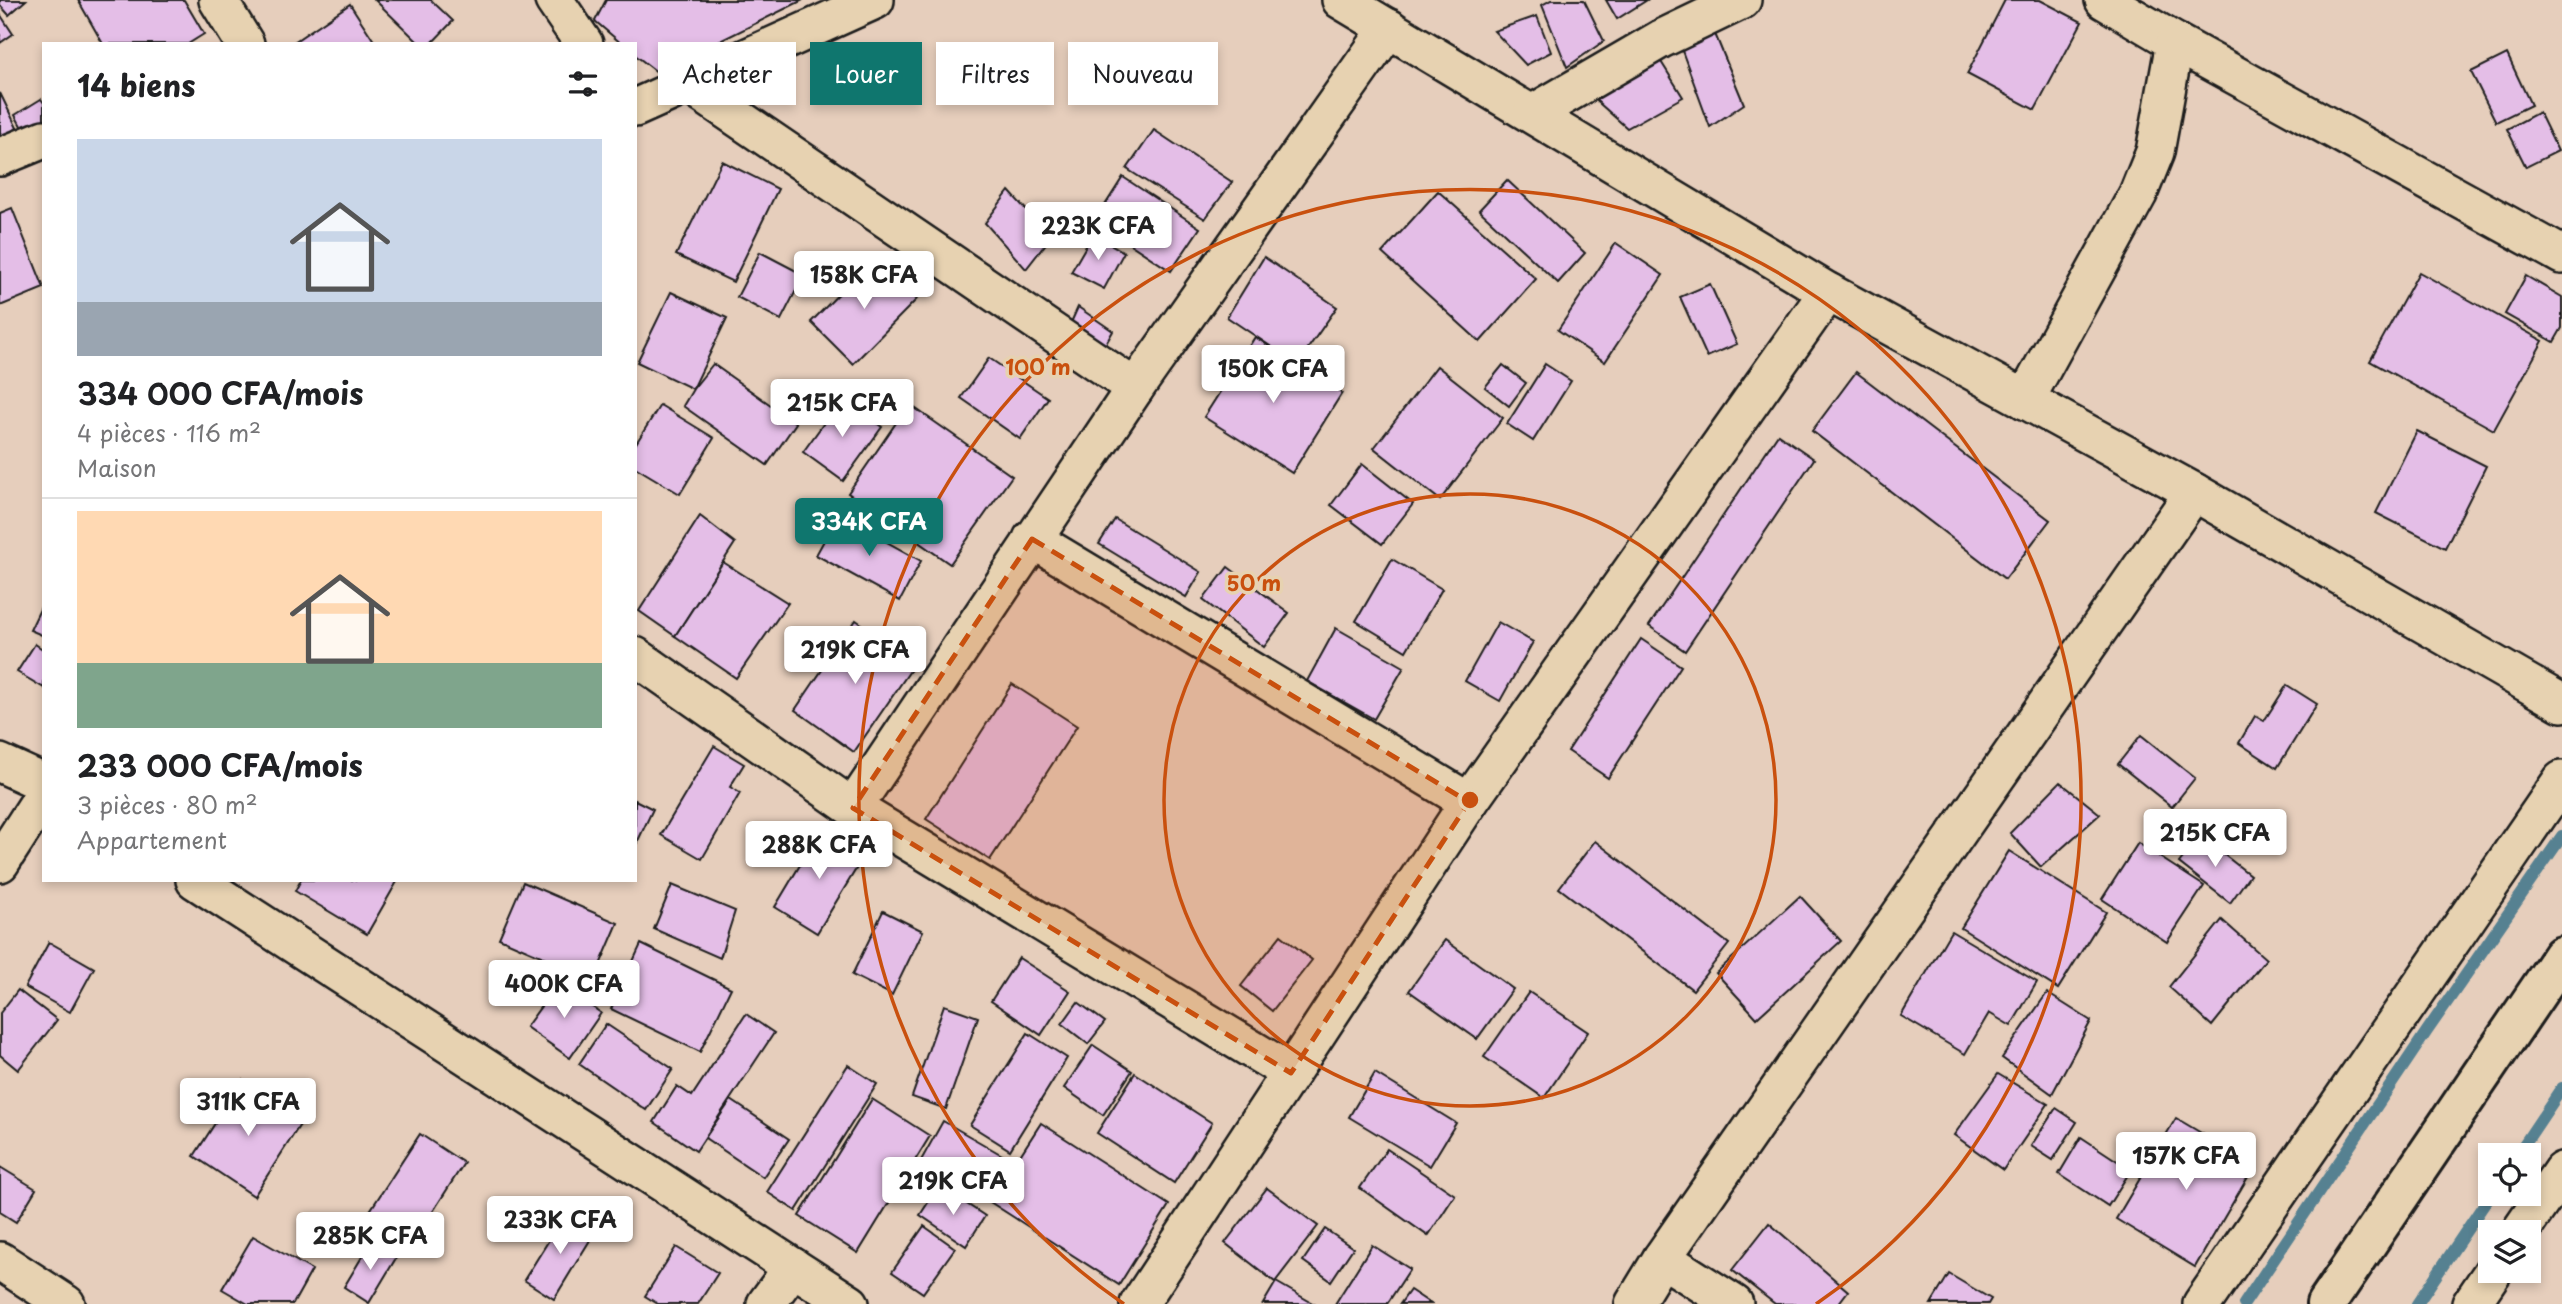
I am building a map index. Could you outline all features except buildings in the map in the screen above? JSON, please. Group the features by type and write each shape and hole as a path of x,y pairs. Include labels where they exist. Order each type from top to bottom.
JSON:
{"highway":[{"path":"2326,1304 2562,956"}],"street":[{"path":"218,0 244,42"},
{"path":"554,0 583,42"},
{"path":"782,42 875,0"},
{"path":"1341,0 1828,292 2194,492 2562,703"},
{"path":"1532,114 1661,39 1742,0"},
{"path":"2104,0 2175,42 2562,255"},
{"path":"853,808 1135,388 1389,28"},
{"path":"2025,400 2138,194 2155,152 2175,42"},
{"path":"637,107 658,98"},
{"path":"719,105 1135,388"},
{"path":"0,157 42,140"},
{"path":"1139,1304 1469,802 1828,292"},
{"path":"1634,1304 1662,1258 2194,492"},
{"path":"1032,539 1469,802"},
{"path":"637,657 853,808 1290,1073"},
{"path":"0,763 42,782"},
{"path":"2202,1304 2562,780"},
{"path":"0,863 42,799"},
{"path":"198,882 850,1304"},
{"path":"2528,1220 2562,1171"},
{"path":"1662,1258 1734,1304"},
{"path":"0,1261 66,1304"},
{"path":"766,1304 793,1267"},
{"path":"2471,1304 2485,1283"}],"highlighted area":[{"path":"1032,539 1469,802 1291,1073 853,808"}],"waterway":[{"path":"2244,1304 2562,836"},
{"path":"2525,1143 2562,1088"},
{"path":"2417,1304 2483,1206"}]}
